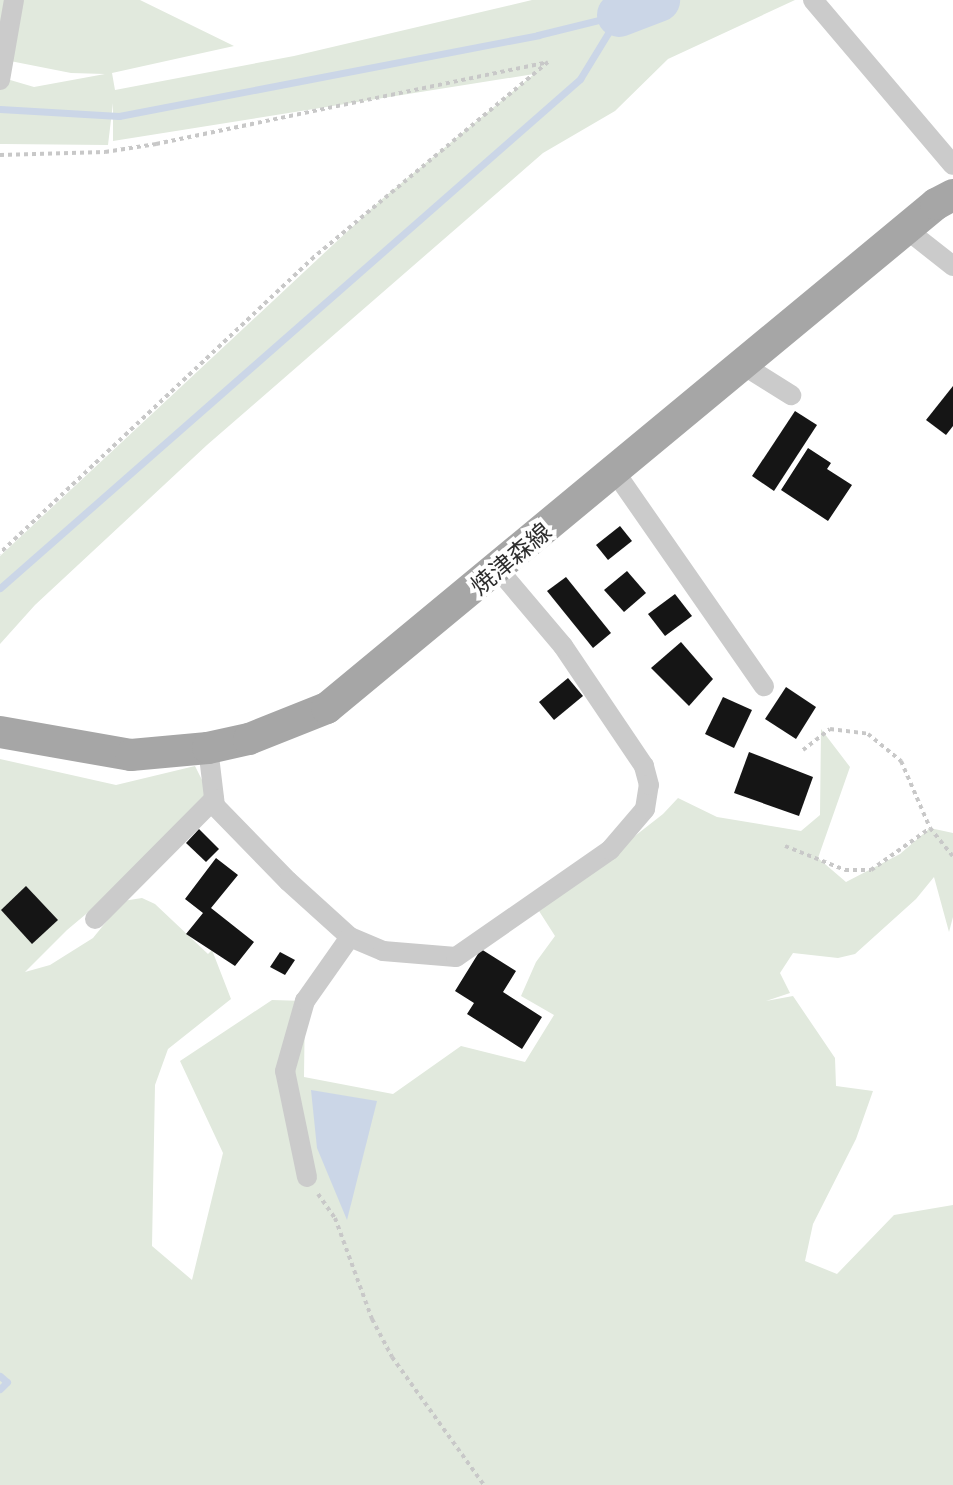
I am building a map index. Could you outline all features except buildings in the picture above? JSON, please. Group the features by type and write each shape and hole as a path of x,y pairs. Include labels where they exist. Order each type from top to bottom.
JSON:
{"main road":[{"name":"焼津森線","path":"0,732 131,755 208,748 249,739 327,708 936,204 953,195"}],"street":[{"path":"0,79 14,0"},
{"path":"813,0 953,165"},
{"path":"906,229 953,266"},
{"path":"743,365 791,395"},
{"path":"615,472 764,686"},
{"path":"208,748 215,806 288,881 350,937 383,951 456,957 610,850 645,809 649,785 644,766 563,646 498,569"},
{"path":"95,919 214,799"},
{"path":"307,1177 285,1071 305,1001 350,937"}],"path":[{"path":"0,155 105,152 156,144 548,62 314,257 0,553"},
{"path":"803,750 830,729 868,734 901,761 930,828 953,856"},
{"path":"785,846 845,870 871,870 930,828"},
{"path":"307,1177 335,1218 372,1319 392,1357 484,1485"}],"shaded area":[{"path":"0,0 140,0 234,46 112,73 115,90 294,56 532,0 795,0 668,59 615,111 543,153 207,445 35,605 0,644 0,556 381,200 534,74 113,141 113,103 108,145 0,144 0,77 34,87 105,74 71,73 0,59"},
{"path":"821,729 850,767 818,858 846,882 900,854 930,828 953,833 953,917 949,932 934,877 916,899 855,954 838,958 793,953 780,973 790,993 766,1001 793,996 835,1058 836,1086 873,1091 856,1139 813,1224 805,1261 837,1274 894,1215 953,1205 953,1485 0,1485 0,759 116,785 195,766 215,806 67,930 25,972 50,965 93,938 123,901 142,898 155,904 208,954 212,950 231,999 168,1049 155,1085 152,1246 192,1280 223,1153 180,1061 272,1000 305,1001 304,1077 393,1094 461,1046 525,1062 554,1015 521,996 536,962 555,936 539,911 663,814 678,798 717,817 801,831 820,815"}],"water":[{"path":"311,1090 377,1101 347,1220 317,1148"}],"waterway":[{"path":"619,15 658,0"},
{"path":"0,109 119,116 538,35 619,15"},
{"path":"0,588 580,79 619,15"},
{"path":"0,1376 7,1382 0,1389"}]}
